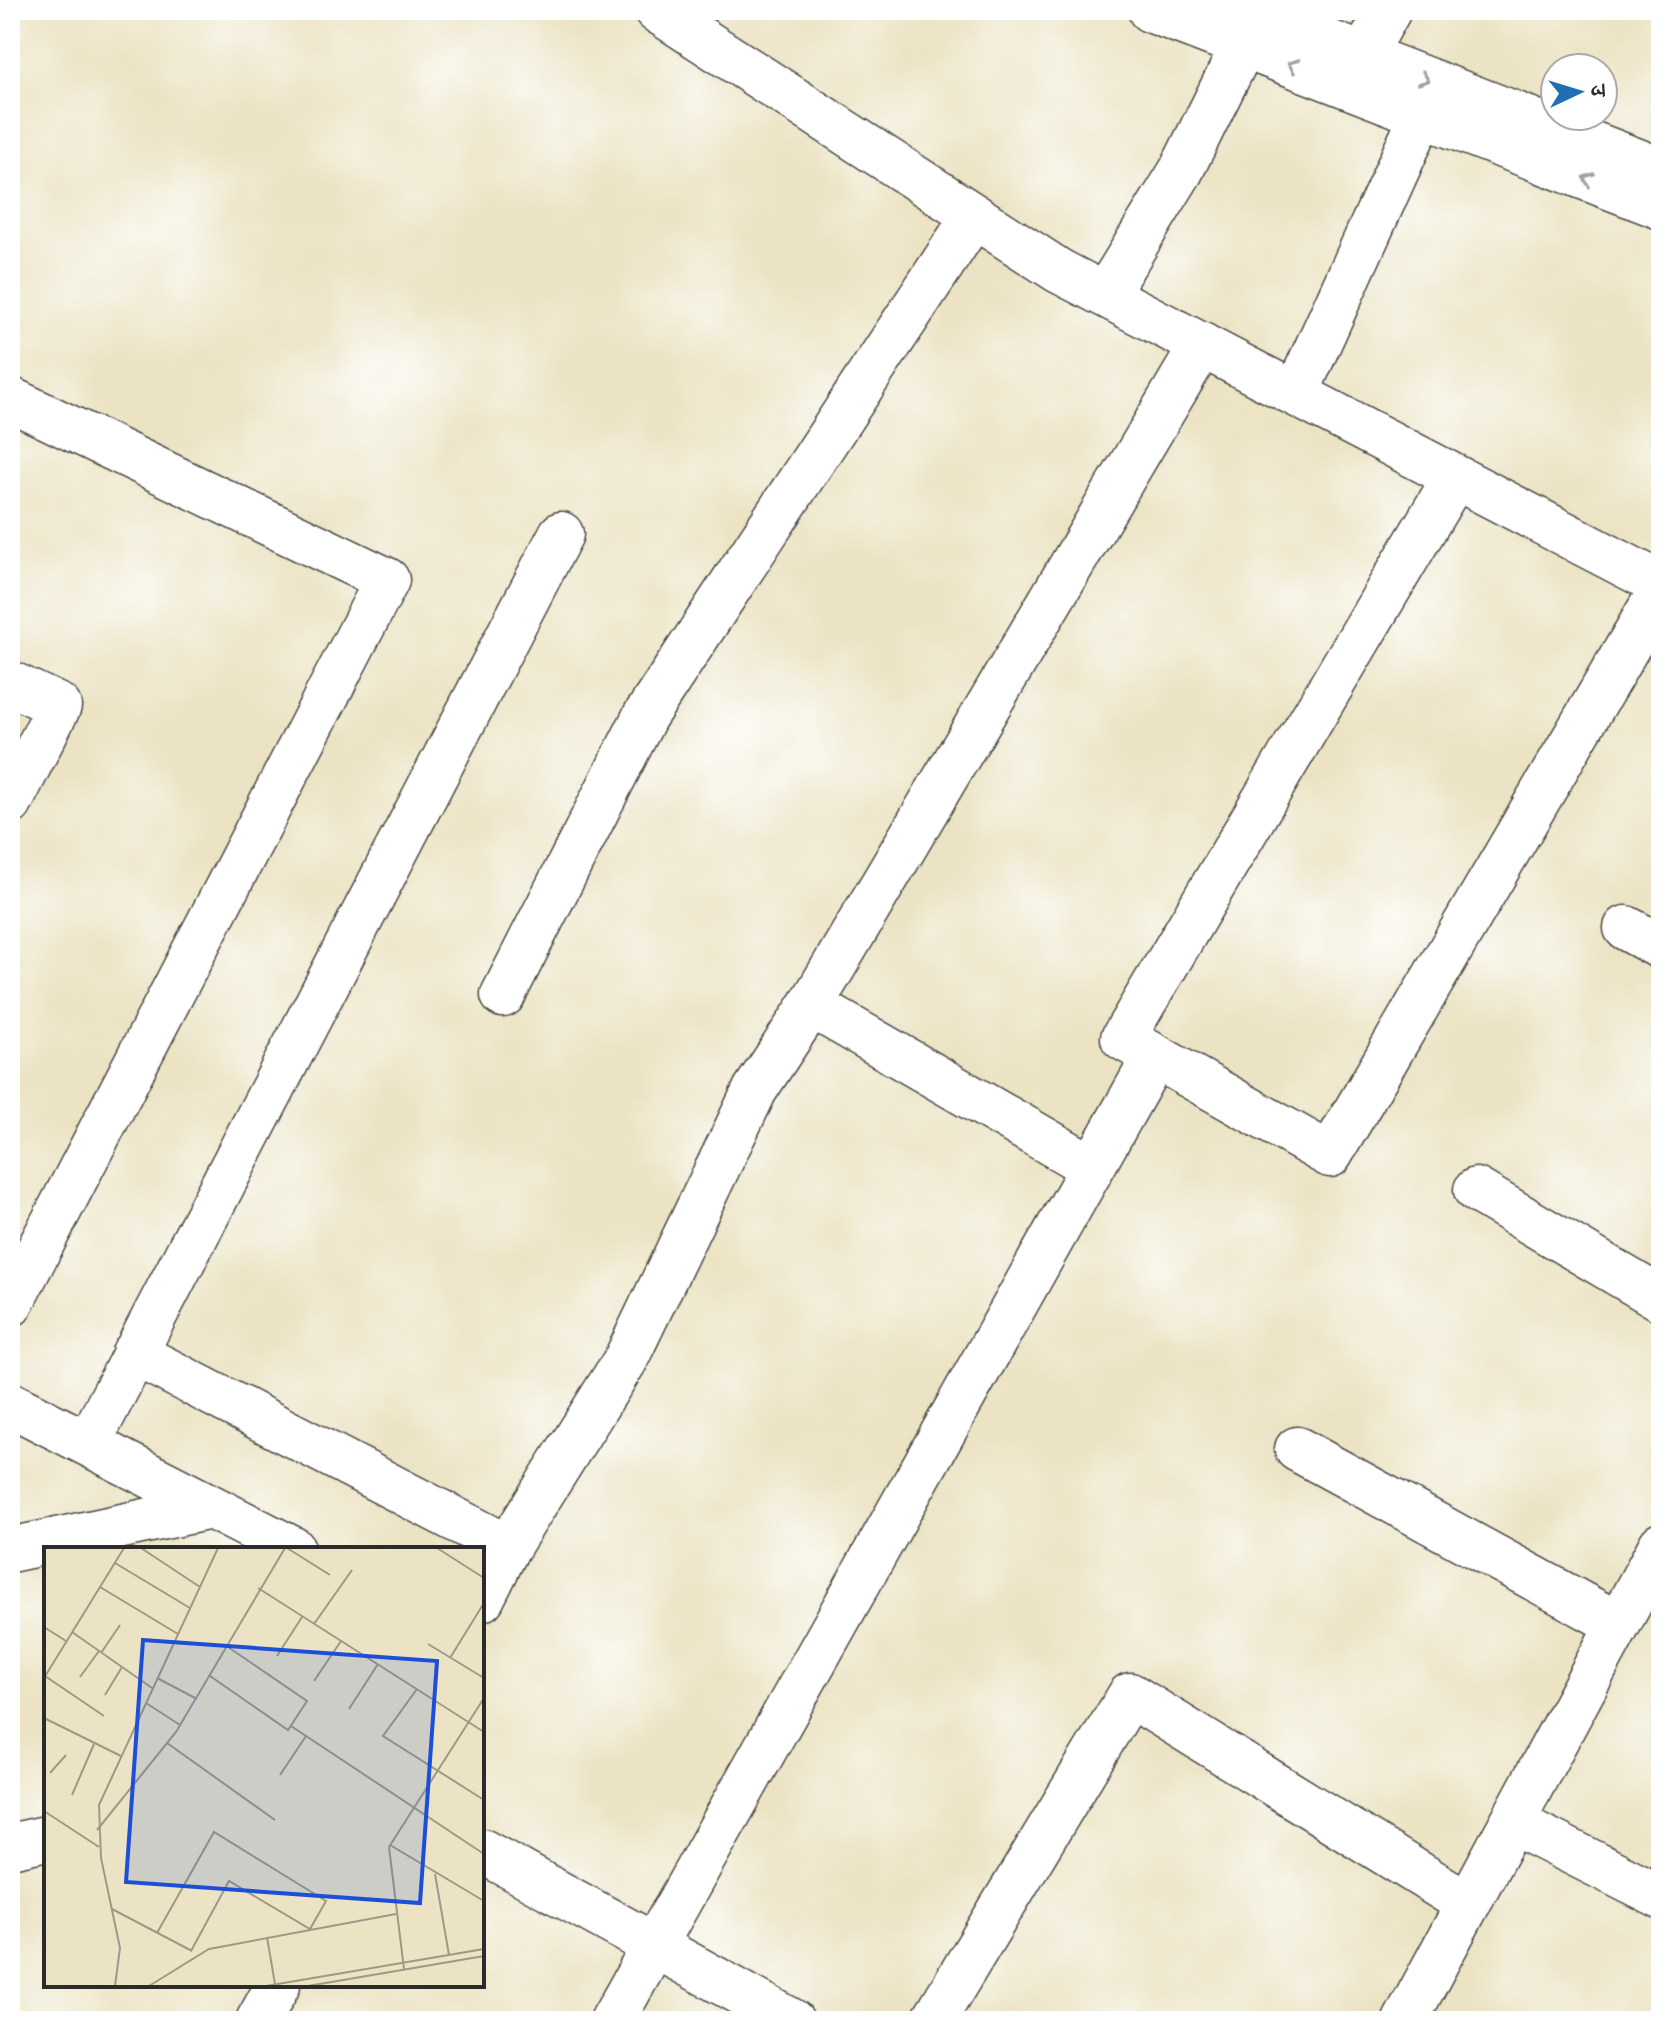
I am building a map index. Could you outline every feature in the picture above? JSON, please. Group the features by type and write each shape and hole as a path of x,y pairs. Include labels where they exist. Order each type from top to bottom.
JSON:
{"street":[{"path":"656,10 1059,271 1455,477 1661,587 1330,1155 1123,1038 1455,477"},
{"path":"1150,10 1244,28 1354,70 1661,170"},
{"path":"1354,70 1389,10"},
{"path":"1105,295 1181,171 1244,28"},
{"path":"1354,70 1422,115 1661,207"},
{"path":"1296,394 1422,115"},
{"path":"503,995 645,716 974,216"},
{"path":"484,1595 508,1547 626,1359 755,1090 811,1005 1202,345"},
{"path":"10,399 387,580 10,1305"},
{"path":"88,1444 561,534"},
{"path":"10,683 59,706 10,803"},
{"path":"811,1005 1092,1167"},
{"path":"612,2021 1155,1056"},
{"path":"1476,1190 1661,1299"},
{"path":"134,1353 508,1547"},
{"path":"10,1404 289,1547"},
{"path":"1297,1449 1618,1624"},
{"path":"10,1550 211,1507"},
{"path":"1405,2021 1661,1545"},
{"path":"933,2021 1130,1695 1468,1904"},
{"path":"1512,1822 1661,1897"},
{"path":"10,1846 44,1838"},
{"path":"484,1852 792,2021"},
{"path":"258,2021 277,1987"}]}
